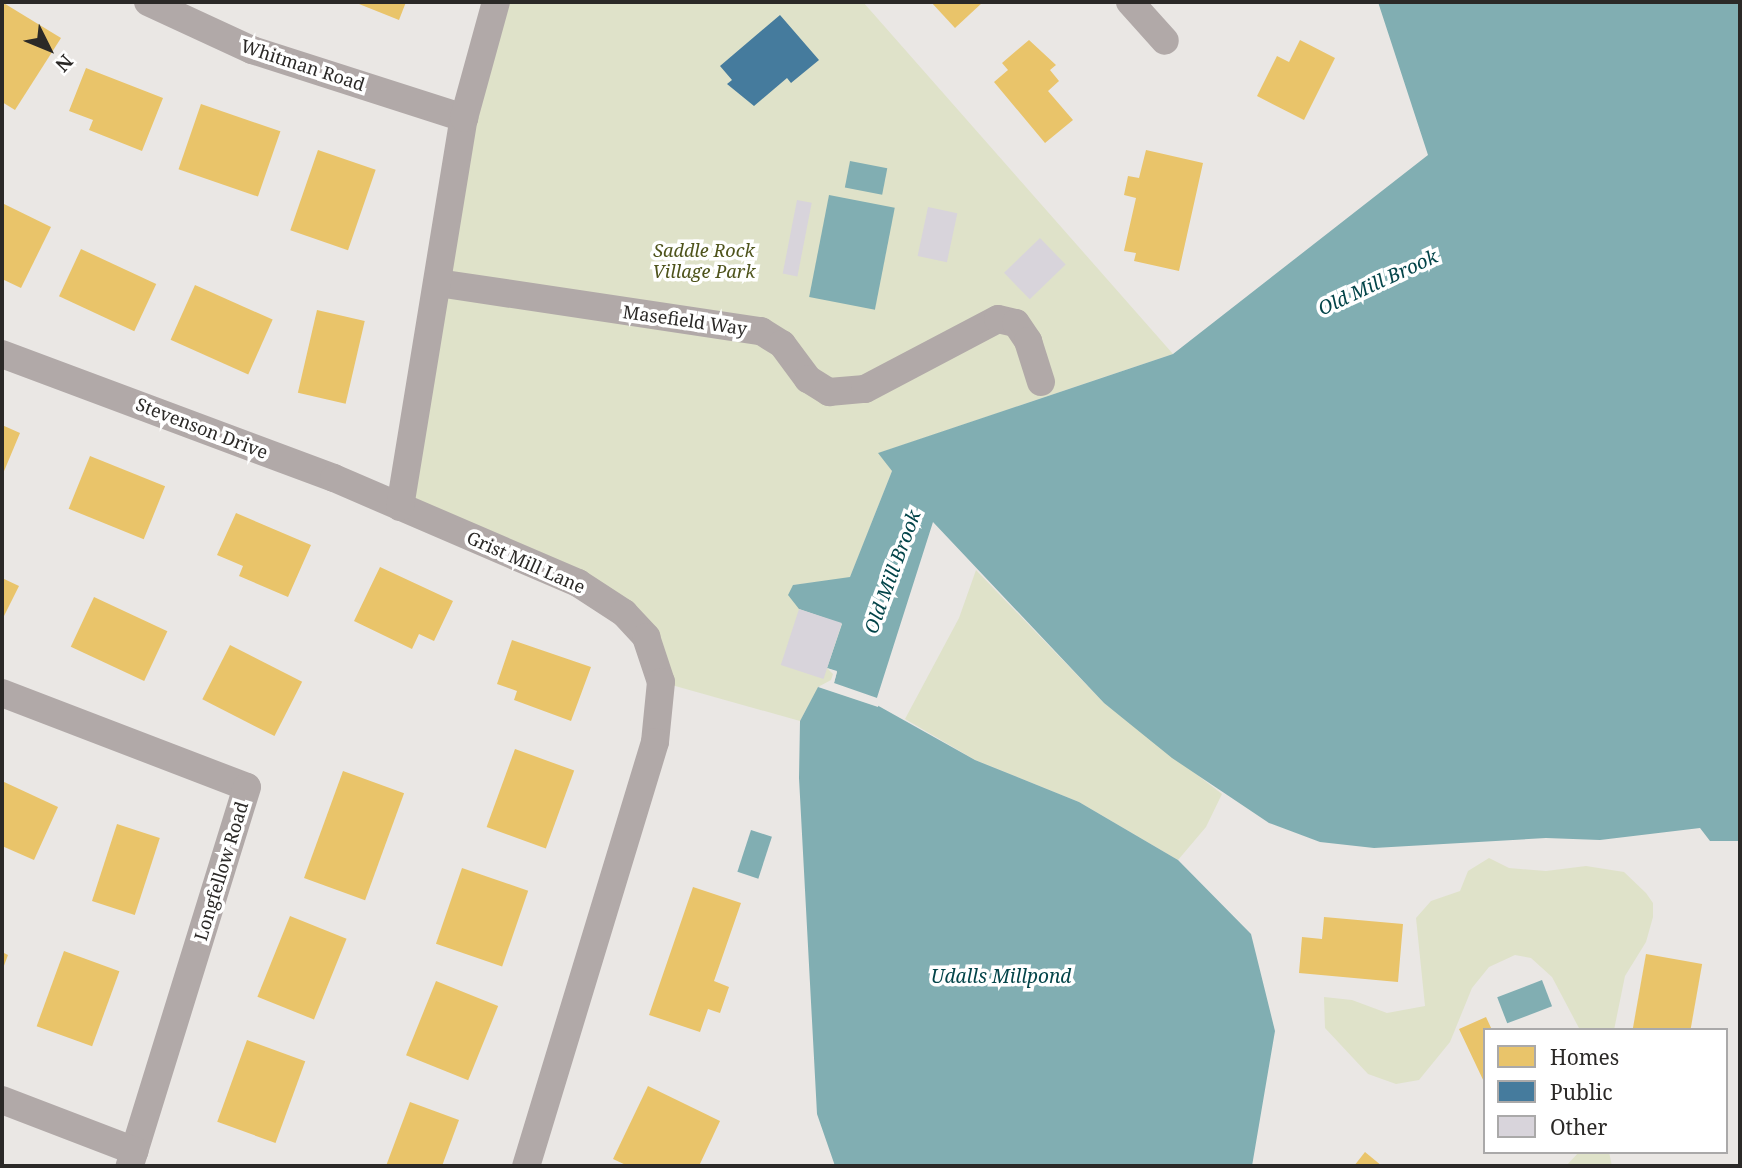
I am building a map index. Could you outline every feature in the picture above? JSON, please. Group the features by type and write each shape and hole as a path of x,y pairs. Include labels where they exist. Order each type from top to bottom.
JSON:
{"street":[{"name":"Whitman Road","path":"148,2 252,50 464,118"},
{"path":"400,507 464,118 496,2"},
{"path":"1130,2 1165,41"},
{"name":"Masefield Way","path":"438,283 761,331 782,344 808,379 829,392 864,389 998,319 1016,323 1028,341 1041,382"},
{"name":"Stevenson Drive","path":"2,354 400,507"},
{"name":"Grist Mill Lane","path":"400,507 579,583 606,600 646,637 661,682 652,754 526,1166"},
{"name":"Longfellow Road","path":"2,693 247,787 132,1159"},
{"path":"2,1100 132,1159"}],"green space":[{"name":"Saddle Rock Village Park","path":"496,2 863,2 1173,354 879,453 892,471 850,578 793,585 842,623 827,668 837,671 834,683 818,688 800,721 661,682 637,625 400,507"},
{"path":"976,570 1104,703 1222,794 1206,827 1178,860 1079,802 975,760 905,719 959,618"},
{"path":"1489,858 1509,868 1546,871 1586,866 1624,872 1646,893 1653,903 1653,917 1646,942 1625,976 1614,1028 1579,1028 1552,977 1531,958 1515,955 1489,967 1472,988 1450,1042 1419,1080 1396,1084 1368,1074 1325,1028 1324,997 1352,1000 1387,1013 1425,1006 1416,918 1431,901 1460,891 1468,871"},
{"path":"1577,1154 1609,1154 1612,1166 1566,1166"}],"water":[{"path":"1378,2 1740,2 1740,841 1710,841 1700,828 1600,840 1546,838 1374,848 1320,842 1269,823 1172,758 1104,703 933,522 875,704 975,760 1079,802 1178,860 1251,934 1275,1031 1252,1166 835,1166 817,1114 799,778 800,721 818,687 834,683 837,672 827,668 842,624 799,609 788,595 793,585 850,577 892,471 878,453 1173,354 1428,155"},
{"path":"850,161 887,168 882,195 845,188"},
{"path":"829,195 895,208 875,310 809,297"},
{"path":"751,830 772,837 758,879 737,872"},
{"path":"1542,980 1552,1006 1507,1023 1497,997"}],"pier":[{"path":"827,668 837,671 834,683 880,699 878,707 818,687 831,680 833,674"}],"building: Homes":[{"path":"2,2 61,38 15,110 2,102"},
{"path":"354,2 406,2 399,20"},
{"path":"931,2 983,2 955,28"},
{"path":"1029,40 1056,65 1050,70 1059,81 1048,91 1073,120 1045,143 994,82 1008,70 1002,63"},
{"path":"1300,40 1335,58 1304,120 1257,96 1277,56 1289,62"},
{"path":"86,68 163,98 142,151 89,130 93,120 69,111"},
{"path":"201,104 280,131 258,197 179,169"},
{"path":"318,150 376,170 348,250 290,230"},
{"path":"1146,150 1203,163 1179,271 1134,261 1136,253 1124,251 1136,198 1124,195 1128,176 1139,178"},
{"path":"2,203 51,227 21,288 2,279"},
{"path":"81,249 156,284 134,331 59,296"},
{"path":"195,285 273,320 248,374 171,340"},
{"path":"317,310 365,321 346,404 298,393"},
{"path":"2,425 20,433 2,476"},
{"path":"90,456 165,486 144,539 69,509"},
{"path":"236,513 311,545 288,597 239,576 243,566 217,555"},
{"path":"380,567 453,601 434,641 419,634 412,649 354,621"},
{"path":"2,578 19,586 2,620"},
{"path":"94,597 167,631 144,681 71,647"},
{"path":"512,640 591,667 571,721 514,700 517,691 497,684"},
{"path":"230,645 302,682 274,736 202,699"},
{"path":"515,749 574,771 546,849 487,827"},
{"path":"343,771 404,793 365,900 304,878"},
{"path":"2,781 58,807 34,860 2,846"},
{"path":"117,824 160,838 135,915 92,901"},
{"path":"462,868 528,891 502,966 436,944"},
{"path":"693,887 741,903 714,981 729,987 720,1013 708,1009 700,1032 649,1015"},
{"path":"290,916 347,939 314,1020 257,997"},
{"path":"1324,917 1403,924 1398,982 1299,973 1302,937 1322,939"},
{"path":"64,951 119,971 92,1046 37,1026"},
{"path":"2,952 8,955 2,971"},
{"path":"1646,954 1702,964 1691,1028 1633,1028"},
{"path":"436,981 498,1006 468,1080 406,1055"},
{"path":"1486,1017 1491,1028 1483,1028 1483,1080 1459,1029"},
{"path":"247,1040 305,1061 276,1143 217,1122"},
{"path":"648,1086 720,1121 699,1166 628,1166 613,1159"},
{"path":"410,1102 459,1120 442,1166 386,1166"},
{"path":"1365,1152 1382,1166 1354,1166"}],"building: Public":[{"path":"780,15 819,60 791,83 787,78 754,106 727,84 732,80 720,66"}],"building: Other":[{"path":"797,200 812,203 797,276 783,274"},
{"path":"928,207 957,213 947,262 918,256"},
{"path":"1040,238 1066,265 1030,299 1004,273"},
{"path":"799,609 842,623 824,679 781,665"}],"water label":[{"name":"Old Mill Brook","path":"1378,283"},
{"name":"Old Mill Brook","path":"893,572"},
{"name":"Udalls Millpond","path":"1001,977"}]}
